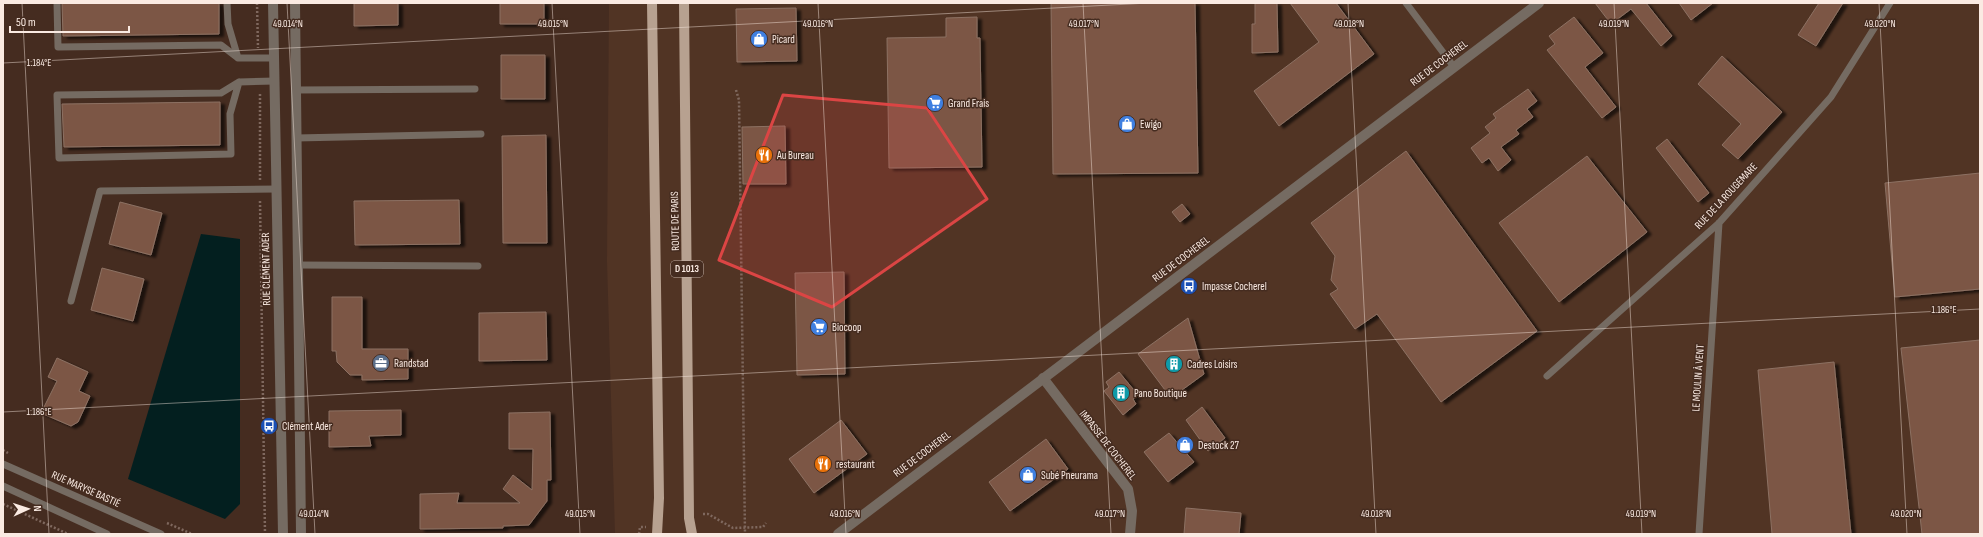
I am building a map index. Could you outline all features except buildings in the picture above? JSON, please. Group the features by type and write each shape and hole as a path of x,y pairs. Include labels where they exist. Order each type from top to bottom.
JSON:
{"main road":[{"name":"ROUTE DE PARIS","path":"652,3 659,498 657,534"},
{"name":"ROUTE DE PARIS","path":"684,3 690,518 692,534"}],"street":[{"name":"RUE CLÉMENT ADER","path":"273,3 283,534"},
{"path":"295,3 301,534"},
{"name":"RUE DE COCHEREL","path":"838,534 1539,3"},
{"name":"IMPASSE DE COCHEREL","path":"1042,378 1128,489 1132,511 1130,534"}],"lane":[{"path":"57,3 58,47 221,45 238,58 274,58"},
{"path":"227,3 228,24 238,58"},
{"path":"1406,3 1454,67"},
{"name":"RUE DE LA ROUGEMARE","path":"1547,376 1719,223 1831,97 1890,3"},
{"path":"239,82 230,114 231,154 59,158 58,95 221,93 239,82 275,82"},
{"path":"296,90 475,89"},
{"path":"296,138 482,134"},
{"path":"71,300 100,191 276,188"},
{"name":"LE MOULIN À VENT","path":"1699,534 1719,223"},
{"path":"298,264 478,266"},
{"name":"RUE MARYSE BASTIÉ","path":"3,464 161,534"},
{"path":"3,486 107,534"}],"path":[{"path":"736,90 739,100 745,534"},
{"path":"265,534 259,94 275,94"},
{"path":"3,504 68,534"},
{"path":"703,514 708,514 733,528 763,527 766,523"}],"highlighted area":[{"path":"783,95 927,108 987,199 832,307 719,260"}],"shaded area":[{"path":"609,3 1980,3 1980,534 615,534 607,261"}],"water":[{"path":"201,234 240,239 240,504 225,519 128,479"}],"place":[{"name":"Picard","path":"759,39"},
{"name":"Grand Frais","path":"935,103"},
{"name":"Ewigo","path":"1127,124"},
{"name":"Au Bureau","path":"764,155"},
{"name":"Impasse Cocherel","path":"1189,286"},
{"name":"Biocoop","path":"819,327"},
{"name":"Randstad","path":"381,363"},
{"name":"Cadres Loisirs","path":"1174,364"},
{"name":"Pano Boutique","path":"1121,393"},
{"name":"Clément Ader","path":"269,426"},
{"name":"Destock 27","path":"1185,445"},
{"name":"restaurant","path":"823,464"},
{"name":"Subé Pneurama","path":"1028,475"}]}
